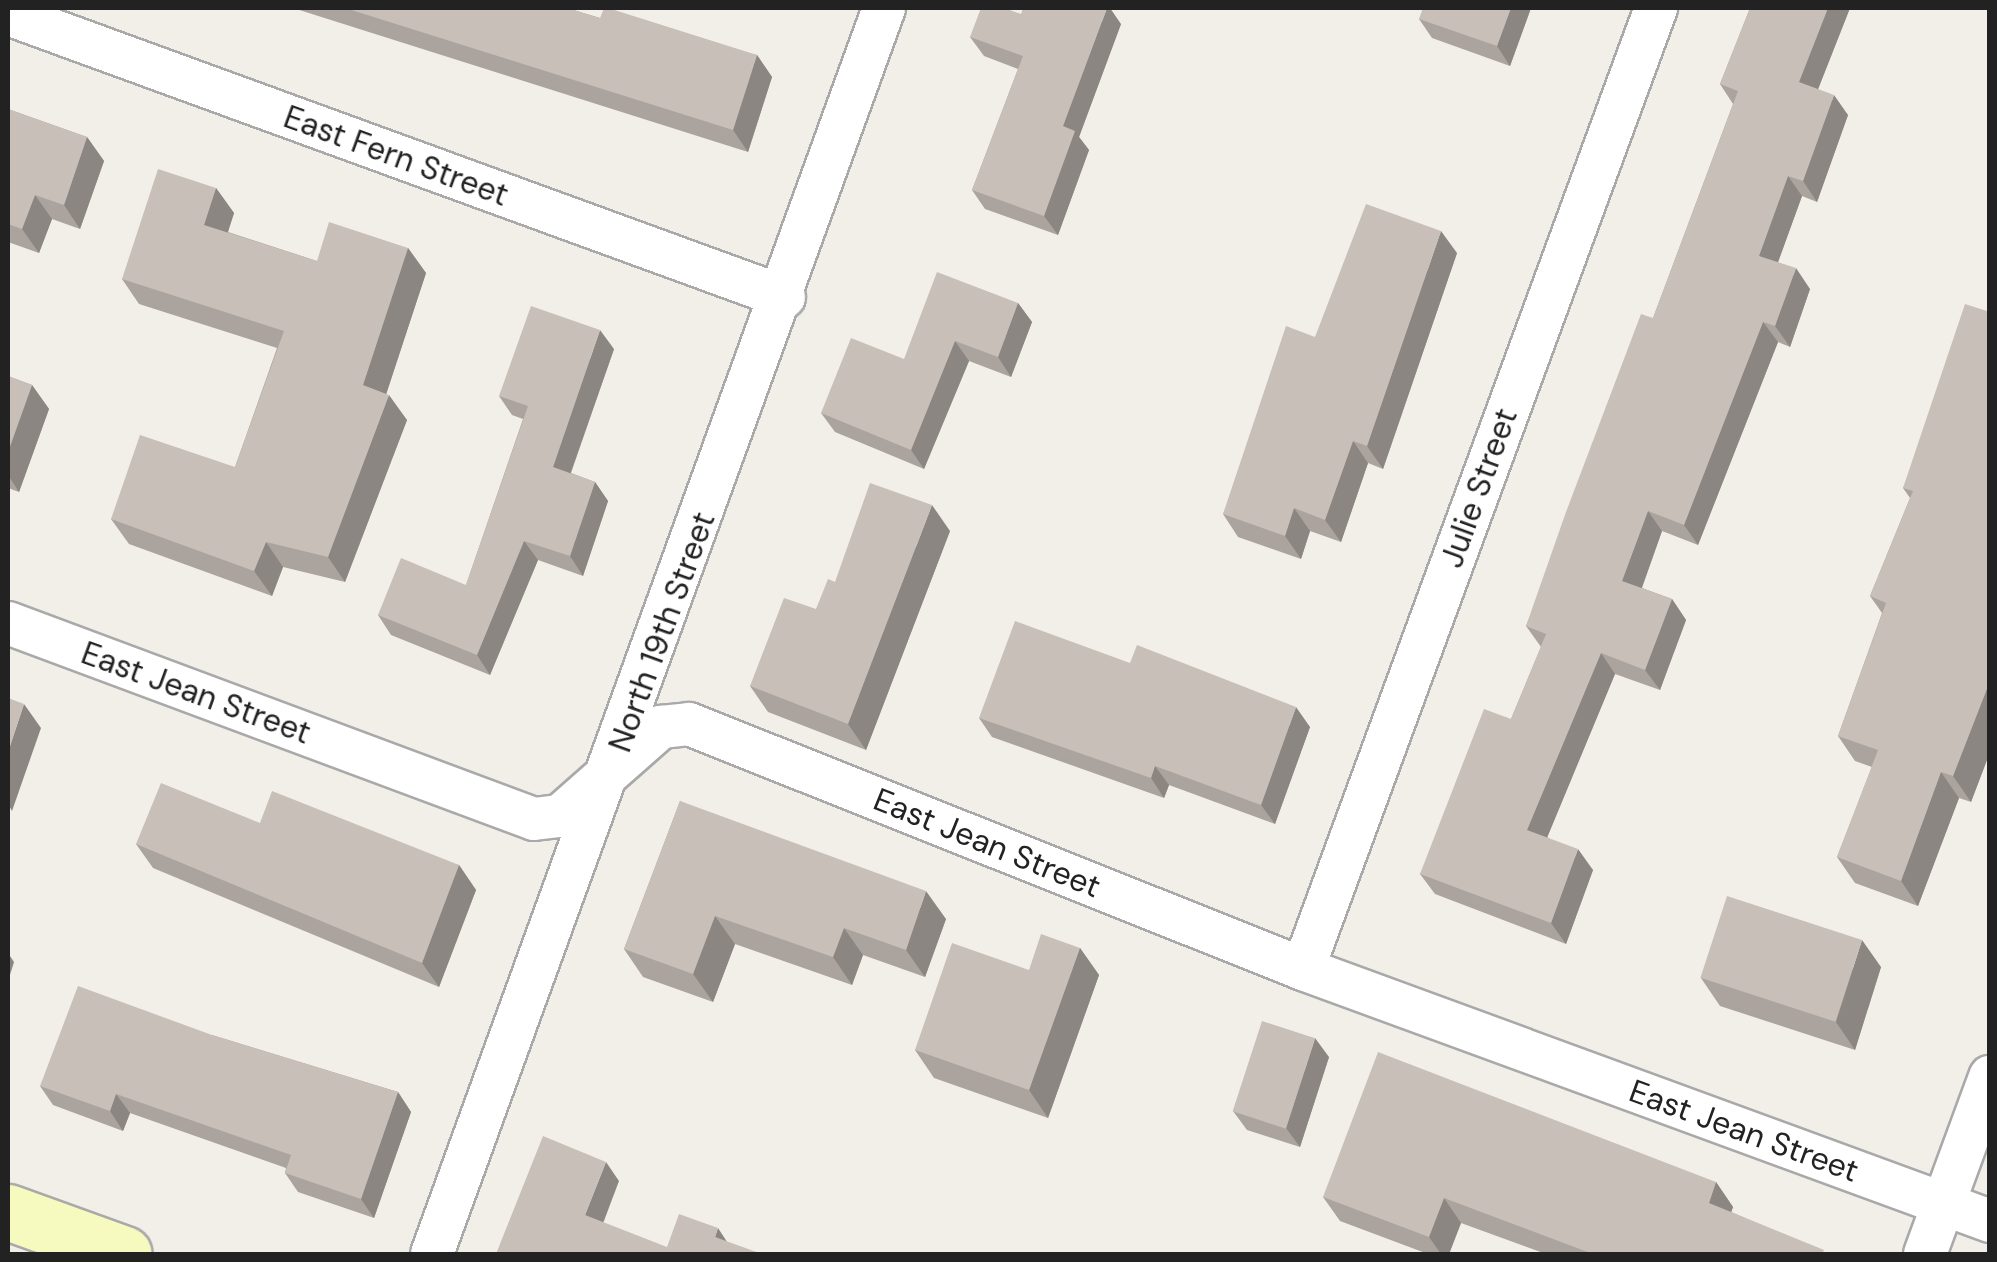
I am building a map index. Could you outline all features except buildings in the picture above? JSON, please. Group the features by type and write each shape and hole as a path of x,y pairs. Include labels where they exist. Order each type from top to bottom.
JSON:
{"street":[{"name":"North 19th Street","path":"432,1254 784,297 884,8"},
{"name":"Julie Street","path":"1302,969 1656,8"},
{"name":"East Fern Street","path":"8,14 784,297"},
{"name":"East Jean Street","path":"8,623 534,820 560,816 662,727 689,724 1302,969 1990,1222"},
{"path":"1925,1254 1990,1077"},
{"path":"8,1212 124,1254"}]}
